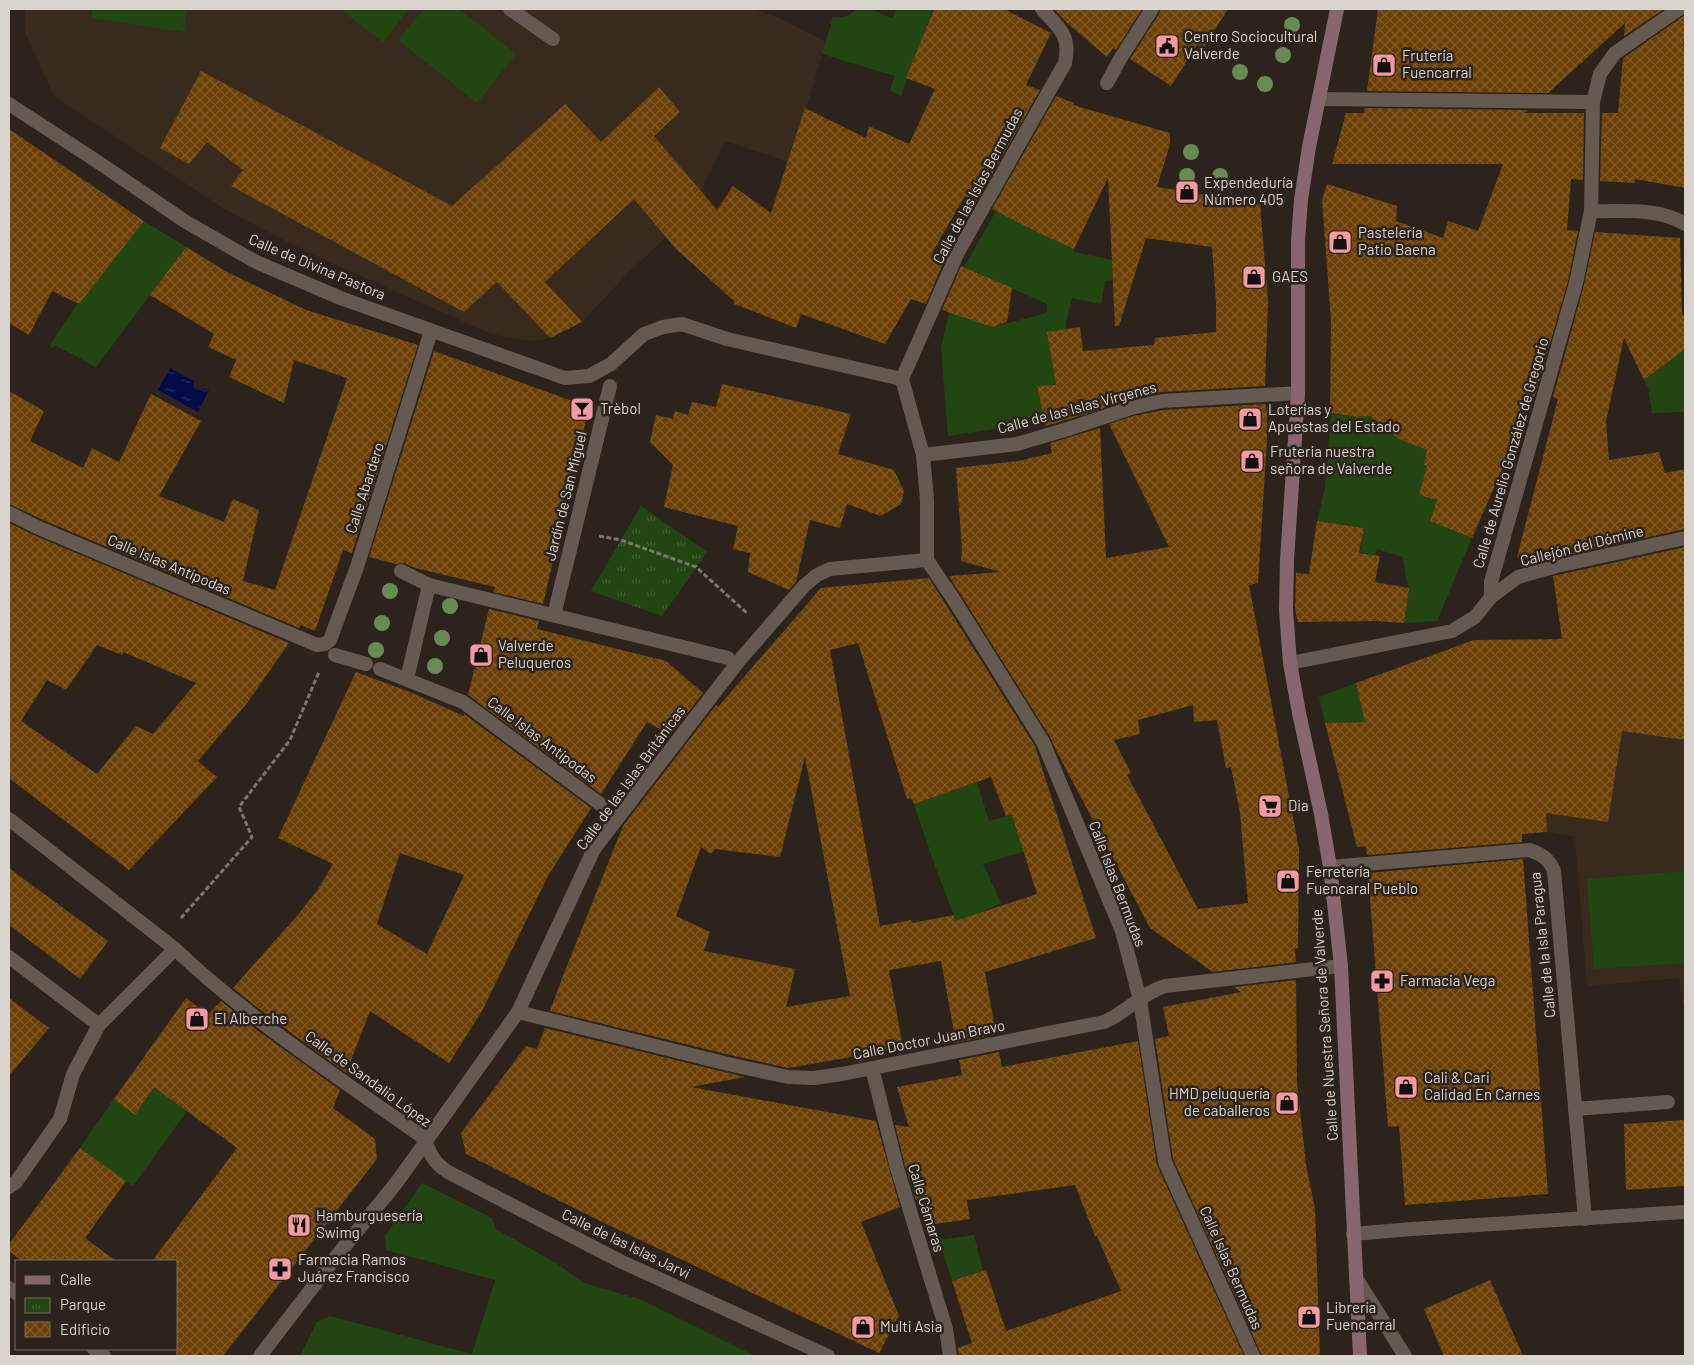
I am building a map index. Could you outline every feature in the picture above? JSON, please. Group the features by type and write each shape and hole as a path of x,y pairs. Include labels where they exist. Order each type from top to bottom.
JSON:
{"main road":[{"name":"Calle de Nuestra Señora de Valverde","path":"1337,9 1309,147 1301,200 1298,241 1298,393 1287,560 1286,610 1290,663 1330,867 1341,966 1360,1356"}],"street":[{"path":"510,9 553,39"},
{"name":"Calle de las Islas Bermudas","path":"902,379 958,252 1065,63 1068,48 1063,33 1042,9"},
{"path":"1107,83 1152,9"},
{"name":"Calle de Aurelio González de Gregorio","path":"1491,597 1491,582 1576,282 1591,211 1593,102 1600,74 1615,53 1679,9"},
{"path":"1319,99 1593,102"},
{"name":"Calle de Divina Pastora","path":"9,104 186,222 256,262 343,299 565,378 589,376 611,364 644,334 663,327 682,324 727,339 902,379"},
{"path":"1591,211 1650,212 1673,217 1685,224"},
{"name":"Calle Abardero","path":"317,645 325,644 330,640 350,585 432,331"},
{"path":"902,379 923,455 927,500 928,560"},
{"name":"Jardín de San Miguel","path":"554,615 610,386"},
{"name":"Calle de las Islas Vírgenes","path":"923,455 1016,444 1131,408 1162,401 1298,393"},
{"name":"Calle Islas Antípodas","path":"9,513 39,528 317,645"},
{"name":"Callejón del Dómine","path":"1491,597 1518,577 1557,566 1685,538"},
{"name":"Calle Islas Bermudas","path":"928,560 1043,742 1122,931 1140,1000 1165,1162 1254,1356"},
{"name":"Calle de las Islas Británicas","path":"260,1356 335,1258 397,1182 518,1012 594,849 738,662 804,586 817,575 830,569 928,560"},
{"path":"401,571 429,585 728,658"},
{"path":"407,679 429,585"},
{"path":"1290,663 1452,631 1475,617 1491,597"},
{"path":"335,655 366,664"},
{"name":"Calle Islas Antípodas","path":"380,669 463,702 600,804"},
{"name":"Calle de Sandalio López","path":"9,819 175,949 197,970 250,1012 420,1135 426,1142"},
{"name":"Calle de la Isla Paragua","path":"1330,867 1529,850 1540,854 1550,862 1554,871 1585,1219"},
{"path":"9,1186 16,1182 60,1119 73,1074 99,1025 175,949"},
{"path":"9,957 99,1025"},
{"name":"Calle Doctor Juan Bravo","path":"518,1012 718,1062 788,1077 814,1078 1104,1022 1154,989 1165,986 1341,966"},
{"name":"Calle Cámaras","path":"872,1068 897,1168 946,1328 950,1356"},
{"path":"1575,1110 1668,1102"},
{"name":"Calle de las Islas Jarvi","path":"426,1142 437,1164 448,1172 620,1261 828,1356"},
{"path":"1353,1234 1685,1212"},
{"path":"1356,1278 1405,1356"}],"path":[{"path":"621,540 696,567 750,616"},
{"path":"181,918 252,837 239,807 290,740 320,669"}],"shaded area":[{"path":"25,9 752,9 779,18 826,42 788,162 725,141 701,191 666,237 628,273 582,322 550,338 534,341 504,337 487,332 307,252 226,210 54,96 25,32"},
{"path":"1685,597 1685,640 1682,598"},
{"path":"1545,639 1685,640 1685,1003 1683,1004 1679,978 1587,986 1575,837 1547,832 1542,752"}],"green space":[{"path":"93,9 187,9 184,32 91,18"},
{"path":"340,9 409,9 383,42"},
{"path":"424,9 459,9 516,54 477,103 398,40"},
{"path":"857,9 870,9 892,18 896,9 933,9 901,96 890,90 895,76 822,54 833,17 846,16"},
{"path":"996,211 1074,249 1074,252 1112,260 1113,280 1105,281 1101,304 1072,298 1066,322 1067,329 1057,331 1050,351 1056,385 1037,386 1045,421 948,436 941,348 949,312 992,327 1047,313 1047,304 964,267"},
{"path":"144,221 186,247 96,367 55,345 53,348 49,346 75,308"},
{"path":"1685,349 1685,412 1652,413 1648,387 1644,380"},
{"path":"1331,414 1358,417 1370,416 1399,439 1429,444 1424,465 1427,466 1420,495 1437,500 1430,521 1472,538 1437,621 1404,623 1409,588 1403,557 1377,549 1375,555 1360,552 1364,528 1317,521 1325,488"},
{"path":"641,506 707,552 662,616 591,591"},
{"path":"1356,683 1363,711 1377,721 1325,723 1319,697"},
{"path":"977,782 989,821 1052,805 1064,839 983,864 1001,903 956,924 914,804"},
{"path":"1685,871 1685,963 1594,969 1587,879"},
{"path":"165,1071 187,1111 133,1186 80,1148 114,1099 135,1114"},
{"path":"422,1183 492,1218 496,1229 556,1263 584,1283 642,1300 755,1356 300,1356 317,1322 330,1316 472,1354 495,1280 386,1250 385,1236"},
{"path":"974,1235 983,1271 952,1281 939,1240"}],"water":[{"path":"170,368 194,381 193,386 195,389 200,390 203,388 209,390 198,412 158,390"}],"building":[{"path":"934,9 1004,9 1051,33 1026,85 1040,90 977,201 965,196 932,253 945,259 926,304 911,299 885,344 801,314 796,328 734,304 734,301 676,249 634,199 545,282 582,322 550,338 497,282 464,312 231,186 243,170 207,142 189,164 160,148 201,71 452,206 565,104 601,142 659,87 680,112 654,136 717,210 733,186 771,213 805,108 866,138 869,126 909,144 935,89 906,78"},
{"path":"1054,9 1142,9 1116,50 1113,48 1107,57 1066,22"},
{"name":"Centro Sociocultural Valverde","path":"1161,9 1228,9 1203,48 1197,45 1171,86 1130,59"},
{"path":"1378,9 1664,9 1624,36 1625,23 1548,93 1367,91"},
{"path":"1685,15 1685,40 1683,42 1685,60 1685,188 1635,179 1635,183 1600,181 1602,113 1618,113 1623,58"},
{"path":"1056,96 1074,103 1073,105 1170,133 1170,144 1157,187 1260,203 1268,302 1265,386 1161,392 1129,399 1101,409 1099,403 1099,410 1046,426 1037,386 1056,385 1047,332 1080,327 1083,351 1154,345 1155,338 1216,332 1212,247 1146,238 1119,326 1115,326 1108,178 1074,249 992,209"},
{"path":"1365,108 1528,110 1525,113 1584,113 1583,180 1571,179 1567,230 1578,231 1568,281 1536,392 1472,538 1430,521 1437,500 1419,495 1427,466 1424,465 1427,450 1399,439 1370,416 1358,417 1330,413 1331,320 1322,200 1327,184 1397,206 1396,221 1443,238 1448,221 1478,231 1503,164 1332,164 1346,113 1364,113"},
{"path":"9,129 144,221 79,304 52,291 29,335 9,323"},
{"path":"1595,232 1680,238 1685,349 1644,380 1624,338 1606,421 1609,460 1659,452 1665,473 1685,469 1685,529 1551,559 1550,549 1517,557 1558,399 1553,397 1584,285"},
{"path":"186,247 227,272 306,310 418,345 352,553 343,550 315,631 301,625 299,628 9,504 9,391 44,411 30,441 83,468 92,448 119,462 151,394 201,421 159,496 224,522 233,499 259,510 243,581 275,590 347,378 294,360 284,403 229,377 236,360 208,347 214,334 150,295"},
{"path":"961,266 1012,288 1007,322 992,327 942,310"},
{"path":"434,351 589,407 543,604 493,592 495,587 415,568 404,563 396,564 369,557"},
{"path":"722,384 851,414 838,454 894,470 904,491 901,504 881,516 847,504 840,528 810,520 796,582 789,590 748,572 750,553 733,549 738,526 664,507 673,465 650,442 656,415 673,419 675,411 688,415 692,402 716,407"},
{"path":"1265,404 1267,411 1267,440 1258,583 1249,585 1299,849 1298,948 1295,949 1296,962 1213,972 1150,928 1050,737 949,576 1001,572 961,561 962,550 956,468 1018,461 1052,453 1050,443 1100,428 1106,558 1169,547 1109,424 1133,416 1163,410","holes":["1193,705 1194,722 1217,720 1226,768 1231,767 1240,813 1248,903 1198,909 1127,775 1131,773 1114,740 1140,734 1138,720"]},
{"path":"1317,521 1364,528 1359,553 1380,556 1375,582 1409,588 1404,623 1376,621 1298,622 1295,610 1296,573 1309,574"},
{"path":"9,523 289,643 247,703 198,761 217,777 129,870 9,778","holes":["97,645 122,655 123,652 196,683 153,734 136,726 97,774 21,721 47,680 66,690"]},
{"path":"1685,547 1685,740 1622,731 1608,822 1546,813 1547,832 1522,834 1522,842 1367,855 1366,846 1357,847 1325,723 1365,722 1356,683 1474,640 1562,639 1553,576"},
{"path":"929,578 1035,746 1096,938 985,972 996,1034 956,1043 941,961 889,970 903,1048 788,1068 550,1011 623,826 716,705 718,707 821,588","holes":["858,643 907,799 911,798 914,804 991,777 1006,816 1012,815 1037,894 955,921 954,915 912,923 911,920 880,926 830,650","805,757 850,996 786,1007 795,969 704,951 710,932 676,916 701,847 711,854 715,849 780,857"]},
{"path":"489,609 539,621 537,629 666,661 703,693 645,769 660,729 647,722 601,794 468,695"},
{"path":"356,672 410,692 464,716 464,714 591,808 548,876 482,1011 449,1063 370,1011 346,1073 233,988 317,891 333,864 278,838","holes":["400,853 464,875 427,954 377,924"]},
{"path":"1523,859 1548,1194 1405,1205 1399,1126 1388,1127 1368,873"},
{"path":"9,868 108,941 80,979 9,925"},
{"path":"1296,980 1297,1082 1306,1165 1315,1209 1320,1356 1262,1356 1173,1159 1155,1039 1169,1036 1163,1007 1241,992 1234,987"},
{"path":"9,998 49,1028 9,1076"},
{"path":"186,998 208,1015 221,1001 257,1030 340,1090 333,1108 375,1139 377,1159 223,1356 176,1356 176,1350 178,1350 178,1260 153,1260 237,1148 154,1087 135,1115 114,1099"},
{"path":"545,1028 745,1077 691,1087 876,1121 900,1207 861,1222 899,1316 879,1353 598,1220 466,1154 461,1133 526,1046 537,1049"},
{"path":"1138,1041 1157,1165 1244,1356 959,1356 958,1348 972,1343 952,1281 986,1270 1006,1331 1121,1291 1097,1236 1095,1236 1075,1185 967,1200 970,1219 935,1224 927,1196 916,1200 905,1166 895,1125 909,1127 897,1087 962,1075 959,1060 999,1052 1002,1067"},
{"path":"1685,1120 1685,1186 1626,1190 1624,1124"},
{"path":"80,1148 126,1181 85,1238 115,1260 21,1260 9,1251 9,1244"},
{"path":"1490,1280 1523,1356 1444,1356 1424,1309"}],"place":[{"name":"Centro Sociocultural Valverde","path":"1167,46"},
{"name":"Frutería Fuencarral","path":"1384,65"},
{"name":"Expendeduría Número 405","path":"1187,192"},
{"name":"Pastelería Patio Baena","path":"1340,242"},
{"name":"GAES","path":"1254,277"},
{"name":"Trèbol","path":"582,409"},
{"name":"Loterías y Apuestas del Estado","path":"1250,419"},
{"name":"Fruteria nuestra señora de Valverde","path":"1252,461"},
{"name":"Valverde Peluqueros","path":"481,655"},
{"name":"Dia","path":"1270,806"},
{"name":"Ferretería Fuencaral Pueblo","path":"1288,881"},
{"name":"Farmacia Vega","path":"1382,981"},
{"name":"El Alberche","path":"197,1019"},
{"name":"Cali & Cari Calidad En Carnes","path":"1406,1087"},
{"name":"HMD peluquería de caballeros","path":"1287,1103"},
{"name":"Hamburguesería Swimg","path":"299,1225"},
{"name":"Farmacia Ramos Juárez Francisco","path":"280,1269"},
{"name":"Librería Fuencarral","path":"1309,1317"},
{"name":"Multi Asia","path":"863,1327"}]}
